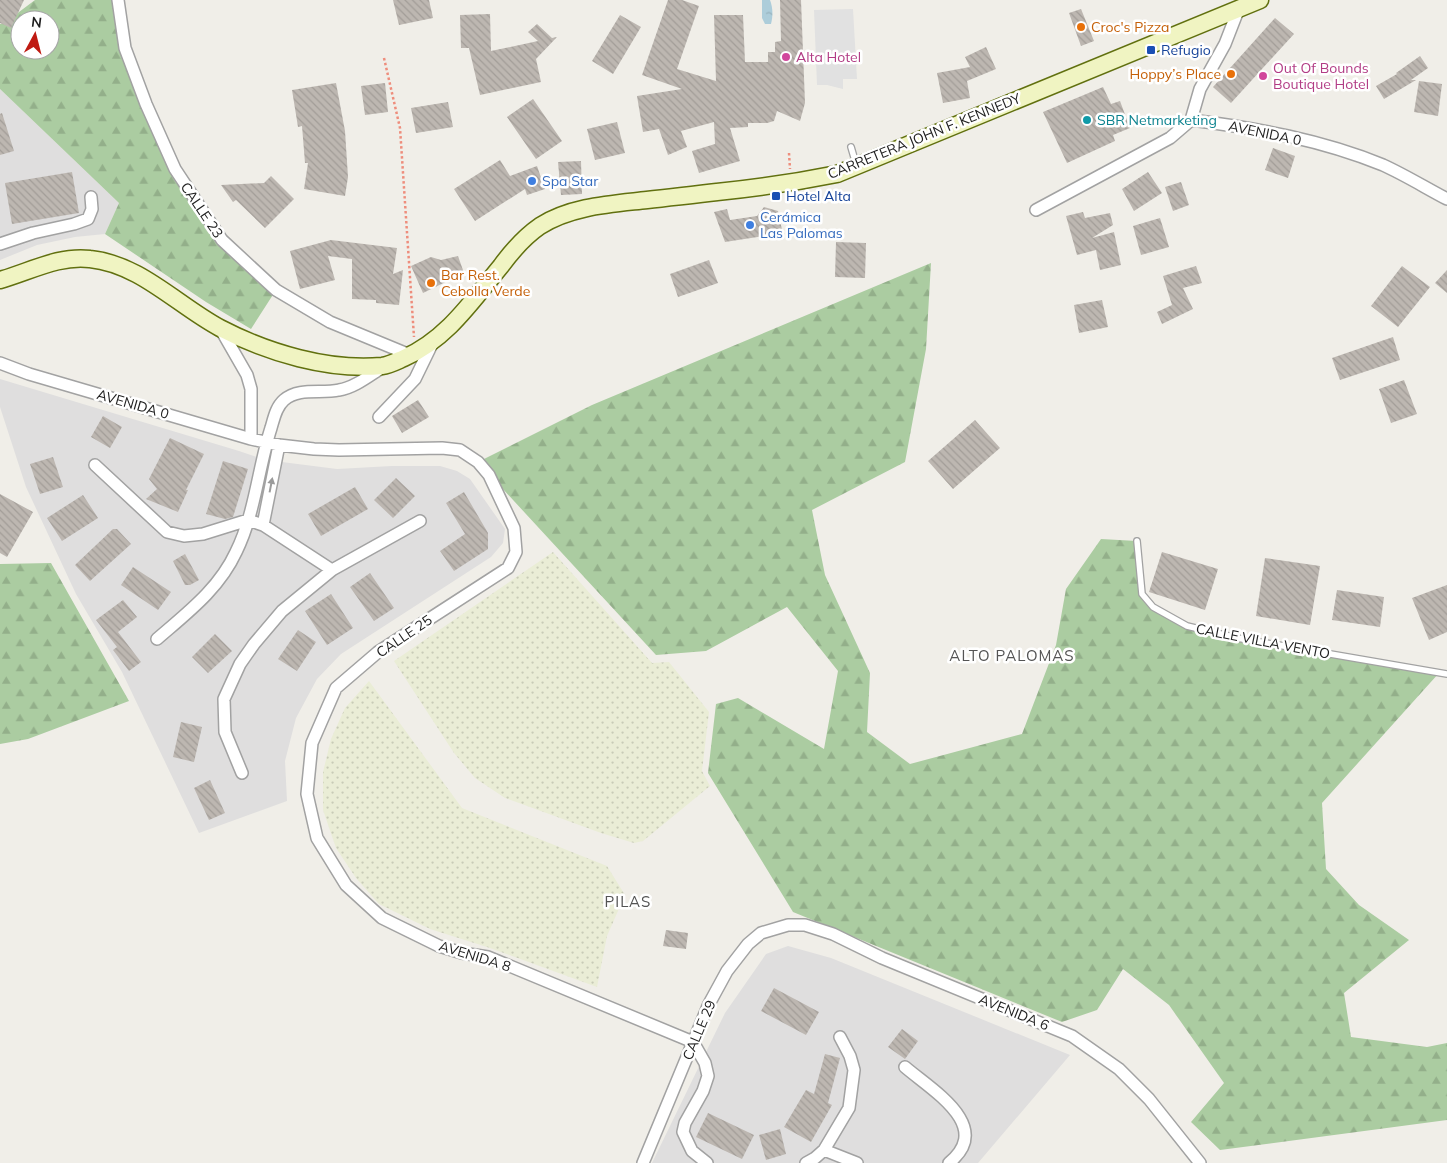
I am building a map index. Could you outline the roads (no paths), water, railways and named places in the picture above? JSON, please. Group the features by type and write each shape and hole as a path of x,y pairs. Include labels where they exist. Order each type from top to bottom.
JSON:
{"main road":[{"name":"CARRETERA JOHN F. KENNEDY","path":"0,280 61,259 88,258 111,262 131,270 220,328 272,350 321,363 363,367 386,365 433,342 460,317 518,244 541,226 571,212 611,204 792,183 837,174 1260,0"}],"street":[{"name":"CALLE 23","path":"118,0 125,48 146,104 175,169 222,240 276,290 330,322 413,353"},
{"path":"1036,210 1170,138 1191,120 1200,89 1225,44 1239,8"},
{"name":"AVENIDA 0","path":"1191,120 1237,126 1332,147 1384,166 1447,199"},
{"path":"0,244 32,232 74,224 88,219 92,209 91,197"},
{"path":"220,328 247,375 251,388 250,439"},
{"path":"380,417 415,379 433,342"},
{"name":"AVENIDA 0","path":"0,363 30,374 250,439 279,445 339,450 442,448 460,450 478,462"},
{"path":"157,639 210,592 226,572 237,551 248,520 266,442 277,410 283,401 293,394 340,390 362,380 386,365"},
{"path":"263,525 279,445"},
{"name":"CALLE 25","path":"317,838 307,794 312,743 336,688 378,652 508,568 516,552 514,528 489,475 478,462"},
{"path":"95,465 166,532 184,536 203,534 248,520 263,525 332,570"},
{"path":"242,774 225,732 224,699 240,664 254,644 282,611 332,570 420,522"},
{"name":"AVENIDA 8","path":"317,838 346,885 382,918 439,946 462,954 488,957 693,1042"},
{"name":"CALLE 29","path":"643,1163 664,1117 693,1042 727,971 748,944 761,934 788,925"},
{"name":"AVENIDA 6","path":"788,925 805,925 833,934 882,958 1072,1036 1119,1069 1149,1098 1200,1163"},
{"path":"806,1163 824,1150 849,1108 854,1070 850,1056 840,1037"},
{"path":"693,1042 705,1063 708,1076 703,1091 684,1123 683,1132 692,1151 707,1163"},
{"path":"905,1067 953,1108 962,1122 966,1134 963,1148 949,1163"},
{"path":"824,1150 857,1163"}],"lane":[{"path":"851,147 857,166"},
{"name":"CALLE VILLA VENTO","path":"1137,541 1142,594 1154,607 1187,626 1237,638 1447,674"}],"water":[{"path":"762,0 770,0 772,6 771,24 765,24 762,18"}],"place":[{"name":"Croc's Pizza","path":"1081,27"},
{"name":"Refugio","path":"1151,50"},
{"name":"Alta Hotel","path":"786,57"},
{"name":"Hoppy’s Place","path":"1231,74"},
{"name":"Out Of Bounds Boutique Hotel","path":"1263,76"},
{"name":"SBR Netmarketing","path":"1087,120"},
{"name":"Spa Star","path":"532,181"},
{"name":"Hotel Alta","path":"776,196"},
{"name":"Cerámica Las Palomas","path":"750,225"},
{"name":"Bar Rest. Cebolla Verde","path":"431,283"}],"district":[{"name":"ALTO PALOMAS","path":"1012,656"},
{"name":"PILAS","path":"628,902"}]}
